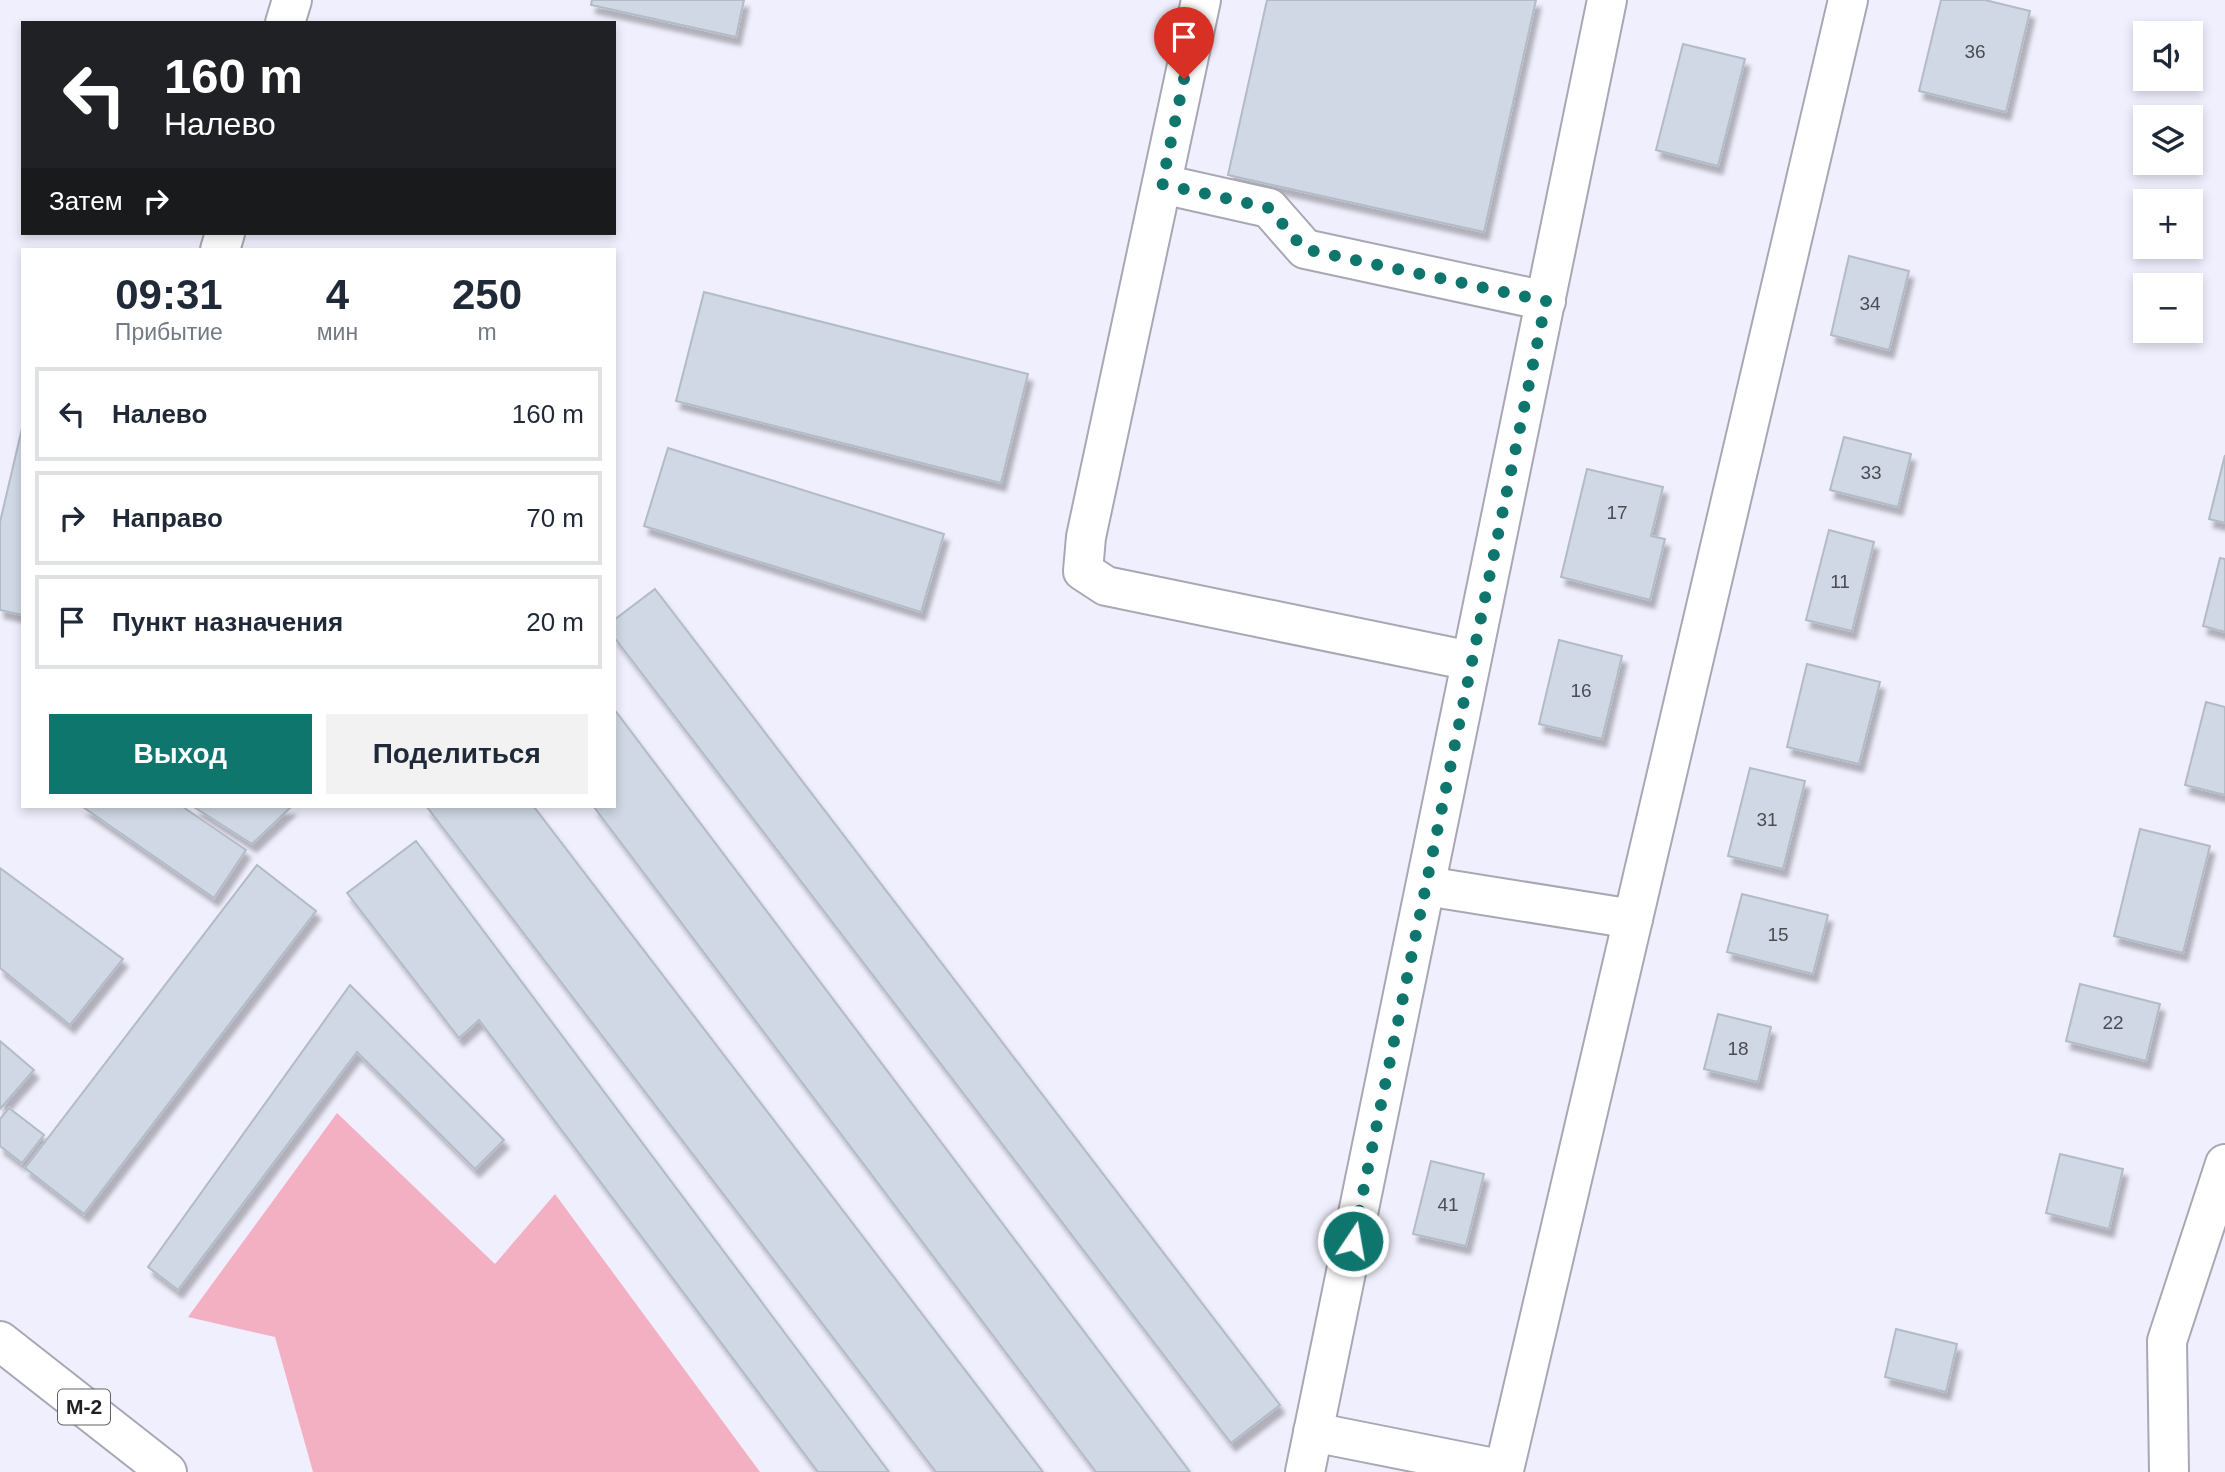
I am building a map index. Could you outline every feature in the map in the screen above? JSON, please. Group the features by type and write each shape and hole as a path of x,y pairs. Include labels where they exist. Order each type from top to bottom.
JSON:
{"main road":[{"path":"286,21 292,0"},
{"path":"1201,0 1086,537 1083,571 1106,586 1471,661"},
{"path":"1305,1472 1607,0"},
{"path":"1313,1432 1504,1471 1848,0"},
{"path":"1162,184 1269,208 1304,249 1546,301"},
{"path":"1426,886 1633,919"},
{"path":"2169,1472 2167,1341 2225,1164"},
{"name":"М-2","path":"0,1341 167,1472"}],"shaded area":[{"path":"337,1113 495,1264 555,1194 760,1472 313,1472 275,1337 188,1317"}],"building":[{"path":"592,0 744,0 736,37 591,5"},
{"path":"1267,0 1536,0 1484,232 1228,175"},
{"path":"1941,0 1985,0 2030,11 2006,112 1919,91"},
{"path":"1683,44 1745,59 1718,166 1656,150"},
{"path":"1849,256 1909,271 1889,350 1831,335"},
{"path":"704,292 1028,374 1001,483 676,401"},
{"path":"21,433 21,615 0,610 0,522"},
{"path":"1844,437 1911,454 1898,507 1830,490"},
{"path":"668,448 944,534 921,612 644,526"},
{"path":"2225,455 2225,523 2209,519"},
{"path":"1587,469 1663,487 1651,536 1665,539 1650,600 1561,577"},
{"path":"1829,530 1874,542 1852,631 1806,620"},
{"path":"2220,558 2225,559 2225,632 2203,626"},
{"path":"655,589 1280,1405 1231,1443 616,640 616,618"},
{"path":"1559,640 1622,656 1602,739 1539,724"},
{"path":"1807,664 1880,682 1859,764 1787,747"},
{"path":"2206,702 2225,707 2225,795 2185,785"},
{"path":"616,712 1190,1472 1096,1472 595,808 616,808"},
{"path":"1750,768 1805,781 1783,869 1728,856"},
{"path":"84,808 184,808 246,850 214,898"},
{"path":"196,808 290,808 252,844"},
{"path":"428,808 535,808 1043,1472 936,1472"},
{"path":"2140,829 2210,846 2183,953 2114,936"},
{"path":"416,841 889,1472 818,1472 479,1020 459,1038 347,893"},
{"path":"257,865 316,911 84,1214 25,1168"},
{"path":"0,868 123,959 70,1025 0,968"},
{"path":"1742,894 1828,915 1813,974 1727,952"},
{"path":"2080,984 2160,1004 2146,1061 2066,1041"},
{"path":"350,985 504,1140 475,1169 357,1052 178,1290 148,1267"},
{"path":"1718,1014 1771,1027 1758,1082 1704,1069"},
{"path":"0,1041 34,1070 0,1109"},
{"path":"9,1108 44,1135 22,1163 0,1146 0,1119"},
{"path":"2060,1154 2123,1169 2109,1229 2046,1213"},
{"path":"1431,1161 1484,1174 1466,1246 1413,1234"},
{"path":"1896,1329 1957,1344 1946,1392 1885,1377"}],"route":[{"path":"1184,79 1162,184 1269,208 1304,249 1546,301 1353,1241"}]}
